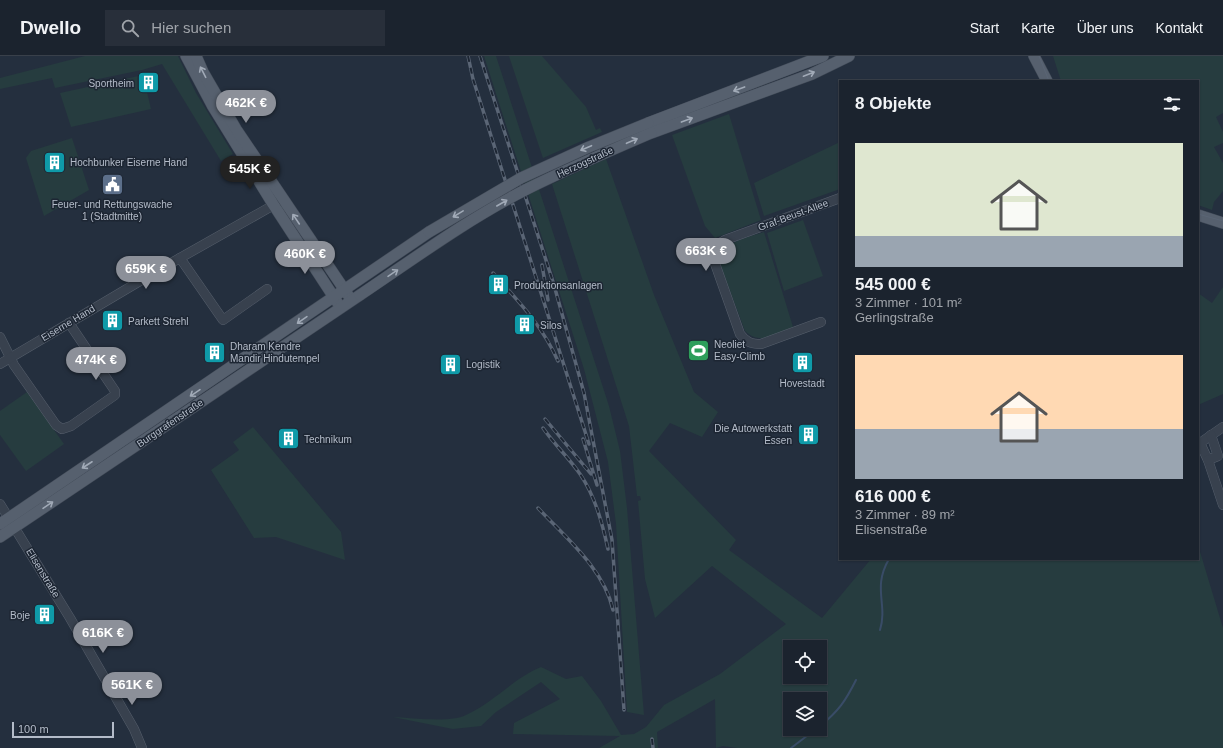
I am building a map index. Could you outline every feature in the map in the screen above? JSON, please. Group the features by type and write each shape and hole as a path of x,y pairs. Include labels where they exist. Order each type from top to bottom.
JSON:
{"main road":[{"path":"186,56 212,105 278,202 344,290 356,298"},
{"path":"196,56 219,101 341,308"},
{"name":"Herzogstraße","path":"341,308 466,224 526,190 649,128 823,56"},
{"name":"Herzogstraße","path":"334,297 429,232 515,182 589,147 649,128 832,58 850,56"},
{"path":"1034,56 1046,79"},
{"path":"1043,56 1046,79"},
{"path":"1199,215 1223,223"},
{"name":"Burggrafenstraße","path":"0,537 8,523 334,297"},
{"name":"Burggrafenstraße","path":"8,523 341,308"}],"street":[{"path":"776,75 782,68 803,60 806,56"},
{"name":"Graf-Beust-Allee","path":"821,322 761,344 754,344 745,341 740,334 712,255 717,245 725,240 839,198"},
{"name":"Eiserne Hand","path":"0,364 69,322 278,202"},
{"path":"180,258 223,320 267,289"},
{"path":"0,337 23,378 56,425 62,429 70,426 115,395 115,391 69,322"},
{"path":"1223,427 1200,443 1208,460 1223,505"},
{"path":"1208,460 1218,456 1211,435"},
{"name":"Elisenstraße","path":"0,504 8,523 134,729 142,748"}],"green space":[{"path":"85,56 178,56 196,93 233,154 221,161 162,64 142,70 55,88 52,78 0,89 0,78"},
{"path":"484,56 496,56 609,406 620,451 627,508 644,715 627,712 616,524 608,462 584,369"},
{"path":"509,56 542,56 586,107 596,130 600,128 602,132 543,158"},
{"path":"1053,56 1223,56 1223,113 1216,117 1223,132 1223,143 1214,147 1223,163 1223,191 1214,202 1212,210 1199,205 1199,80 1061,80"},
{"path":"143,75 151,109 71,127 60,93"},
{"path":"729,114 761,220 715,238 705,226 672,135"},
{"path":"72,138 89,190 44,216 26,158 31,151"},
{"path":"839,142 839,189 764,216 754,183"},
{"path":"606,159 654,295 694,392 718,412 702,437 670,423 649,451 736,540 729,550 822,618 870,560 1199,560 1199,548 1223,628 1223,748 737,748 723,746 716,748 715,699 657,732 658,748 599,748 620,736 513,734 514,723 560,699 541,682 496,712 481,726 453,729 393,717 451,719 466,715 486,704 522,677 541,667 566,679 582,676 601,701 621,735 634,734 646,727 664,705 720,674 786,624 712,566 655,618 645,579 638,501 641,500 640,496 637,496 629,426 552,184"},
{"path":"803,220 823,276 784,291 767,233"},
{"path":"764,232 793,327 768,337 756,338 745,331 720,264 724,251 729,246 742,239"},
{"path":"1223,287 1223,394 1199,405 1199,294 1212,303"},
{"path":"27,392 64,444 26,471 0,435 0,411"},
{"path":"253,427 341,532 345,560 276,537 254,538 211,470 239,450 233,442"}],"waterway":[{"path":"880,630 882,621 881,587 884,569 888,560"},
{"path":"827,720 841,705 849,694 856,680"},
{"path":"791,748 807,736"}],"tram line":[{"path":"1039,56 1049,80"},
{"path":"1199,214 1223,221"}],"railway":[{"path":"468,56 473,79 589,444"},
{"path":"480,56 554,285 584,393 612,540 624,710"},
{"path":"542,265 548,300"},
{"path":"493,273 521,304 537,325 545,336 558,361"},
{"path":"545,419 591,474"},
{"path":"543,428 576,468 590,491 608,549"},
{"path":"583,439 597,485"},
{"path":"538,508 572,543 593,568 608,595 613,610"},
{"path":"652,739 653,748"}],"place":[{"name":"Sportheim","path":"149,83"},
{"name":"Hochbunker Eiserne Hand","path":"55,162"},
{"name":"Feuer- und Rettungswache 1 (Stadtmitte)","path":"112,184"},
{"name":"Produktionsanlagen","path":"499,285"},
{"name":"Parkett Strehl","path":"113,321"},
{"name":"Silos","path":"524,325"},
{"name":"Neoliet Easy-Climb","path":"698,350"},
{"name":"Dharam Kendre Mandir Hindutempel","path":"215,352"},
{"name":"Hovestadt","path":"802,363"},
{"name":"Logistik","path":"450,364"},
{"name":"Die Autowerkstatt Essen","path":"808,434"},
{"name":"Technikum","path":"289,439"},
{"name":"Boje","path":"45,615"}]}
